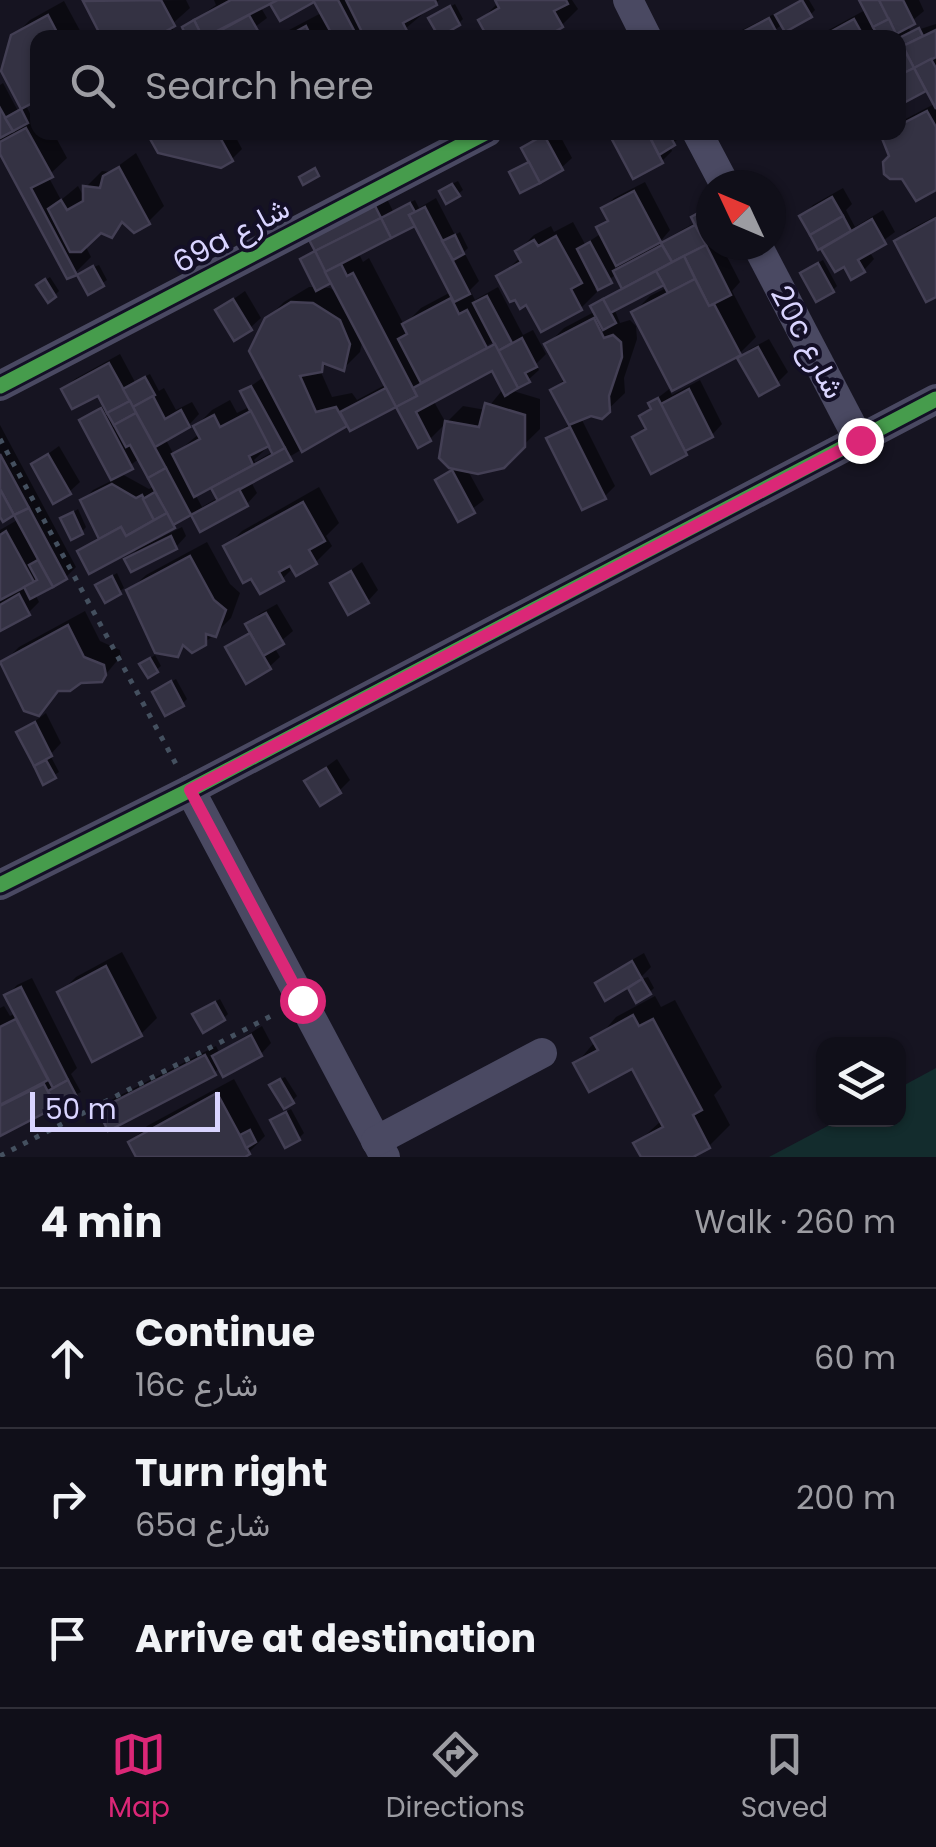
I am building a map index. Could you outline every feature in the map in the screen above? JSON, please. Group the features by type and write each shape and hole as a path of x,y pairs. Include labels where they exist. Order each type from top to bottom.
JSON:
{"street":[{"path":"628,0 644,30"},
{"name":"69a شارع","path":"0,386 472,140"},
{"path":"702,140 717,170"},
{"name":"20c شارع","path":"765,260 860,440"},
{"path":"0,885 190,790 936,399"},
{"path":"190,790 380,1149 542,1053"}],"path":[{"path":"0,438 190,790"},
{"path":"0,1156 302,1000"}],"green space":[{"path":"936,1068 936,1157 769,1157 826,1127 906,1127 906,1084"}],"building":[{"path":"161,0 175,26 168,30 98,30 83,1"},
{"path":"231,0 278,0 219,30 199,30 194,20"},
{"path":"278,0 314,2 280,21 270,4"},
{"path":"313,0 338,0 354,30 330,30"},
{"path":"346,0 435,0 437,5 403,23 406,30 361,30"},
{"path":"495,0 566,0 568,4 554,11 563,27 558,30 484,30 478,20 499,8"},
{"path":"802,0 812,17 784,30 775,15"},
{"path":"859,0 879,0 889,19 873,27"},
{"path":"879,0 903,0 915,24 894,30"},
{"path":"450,6 460,25 451,30 435,30 428,18"},
{"path":"48,15 56,30 30,30 30,104 21,109 1,71 11,35"},
{"path":"249,15 257,30 222,30"},
{"path":"769,18 775,30 746,30"},
{"path":"854,19 860,30 834,30"},
{"path":"889,19 894,30 875,30 873,27"},
{"path":"194,20 199,30 183,30 182,27"},
{"path":"919,28 923,36 906,44 906,34"},
{"path":"936,30 936,57 914,68 906,45"},
{"path":"906,53 914,68 906,72"},
{"path":"931,59 936,68 936,109 914,68"},
{"path":"914,68 926,91 906,102 906,72"},
{"path":"0,108 13,131 0,138"},
{"path":"21,109 28,123 13,131 5,118"},
{"path":"927,111 936,127 936,190 916,201 902,179 890,179 884,174 883,162 889,156 883,140 906,140 906,122"},
{"path":"26,128 53,177 31,188 77,275 67,279 0,154 0,142"},
{"path":"151,140 221,140 233,161 221,168 158,153"},
{"path":"535,140 547,140 563,170 540,183 521,148"},
{"path":"612,140 651,140 663,163 633,179"},
{"path":"652,140 672,140 675,145 659,155"},
{"path":"529,162 540,183 520,193 509,172"},
{"path":"119,167 150,224 134,233 122,222 112,238 101,233 81,252 70,252 48,209 61,200 67,210 83,201 83,186 100,188 103,176"},
{"path":"315,168 319,176 303,185 299,177"},
{"path":"452,184 460,196 446,204 439,191"},
{"path":"634,191 661,242 616,266 596,227 608,221 601,208"},
{"path":"832,197 843,216 810,235 799,216"},
{"path":"373,202 381,218 315,251 307,236"},
{"path":"410,203 415,212 409,215 415,226 391,238 381,218"},
{"path":"425,207 470,294 454,302 409,215"},
{"path":"843,216 851,231 818,250 810,235"},
{"path":"381,218 391,238 325,272 315,251"},
{"path":"936,218 936,297 926,302 894,241"},
{"path":"872,219 886,244 858,260 865,272 851,280 844,267 835,272 821,249"},
{"path":"696,227 696,250 672,262 661,243"},
{"path":"455,235 464,254 453,260 442,241"},
{"path":"556,236 582,283 571,289 582,310 541,332 526,305 520,309 515,300 510,302 496,276 521,262 515,251 534,240 538,246"},
{"path":"590,242 612,283 598,290 577,249"},
{"path":"662,245 672,262 622,289 613,271"},
{"path":"696,250 696,260 714,260 731,295 709,306 684,256"},
{"path":"315,251 331,283 316,291 300,259"},
{"path":"684,256 695,279 668,293 656,271"},
{"path":"818,263 834,292 816,302 800,273"},
{"path":"341,264 347,276 353,273 417,396 396,407 325,272"},
{"path":"93,266 104,286 88,295 77,275"},
{"path":"656,271 664,285 610,313 603,299"},
{"path":"45,279 56,297 48,303 36,285"},
{"path":"695,279 709,306 714,304 741,355 672,391 631,312"},
{"path":"487,296 512,343 498,351 473,303"},
{"path":"451,298 459,314 467,310 487,348 421,383 398,339 407,334 402,324"},
{"path":"233,299 252,330 234,341 215,310"},
{"path":"603,299 616,323 603,330 590,306"},
{"path":"291,302 313,303 340,320 350,344 344,371 323,363 322,372 300,376 316,412 336,407 347,426 302,452 249,351 265,318"},
{"path":"594,318 604,338 613,335 621,342 622,357 609,396 610,412 602,419 591,416 569,425 550,390 565,382 544,344"},
{"path":"522,338 537,367 525,373 530,382 518,388 498,351"},
{"path":"495,344 518,388 505,396 492,371 416,412 431,441 418,448 396,407 417,396 413,388"},
{"path":"758,347 779,385 759,396 737,358"},
{"path":"109,363 130,401 107,413 98,396 72,409 61,389"},
{"path":"145,377 155,395 133,407 123,389"},
{"path":"251,386 285,448 273,455 240,391"},
{"path":"386,388 396,407 350,431 340,412"},
{"path":"689,389 713,437 685,451 661,404"},
{"path":"153,396 165,419 181,410 190,427 155,447 133,407"},
{"path":"658,398 687,455 651,474 632,437 646,429 639,416 651,409 648,403"},
{"path":"130,401 136,413 114,425 107,413"},
{"path":"485,403 525,415 525,447 504,468 478,474 449,468 439,458 445,421 479,427"},
{"path":"101,408 133,469 111,480 79,420"},
{"path":"251,411 269,446 249,456 253,465 194,497 172,454 200,439 193,426 214,415 220,427"},
{"path":"136,413 166,468 148,478 114,425"},
{"path":"570,427 606,499 582,510 546,438"},
{"path":"285,448 292,461 218,501 211,488"},
{"path":"0,454 29,508 14,515 0,489"},
{"path":"48,454 71,494 53,504 31,464"},
{"path":"166,468 191,515 173,525 148,478"},
{"path":"452,470 475,513 458,522 435,480"},
{"path":"112,484 136,498 142,495 154,520 126,536 121,527 99,539 80,500"},
{"path":"0,489 14,515 3,522 0,517"},
{"path":"239,489 248,506 200,532 191,515"},
{"path":"155,492 167,513 154,520 143,499"},
{"path":"303,502 325,541 309,550 317,564 296,576 290,566 279,572 284,581 260,594 251,579 243,583 223,546"},
{"path":"29,508 67,579 53,587 14,515"},
{"path":"73,512 83,534 71,540 60,518"},
{"path":"167,513 175,528 89,574 77,551 121,527 126,536"},
{"path":"6,531 34,582 0,600 0,535"},
{"path":"171,536 177,549 131,572 124,559"},
{"path":"190,556 214,600 226,610 216,637 206,634 206,645 192,653 183,645 178,657 155,653 126,590"},
{"path":"38,560 53,587 30,599 24,587 37,580 29,565"},
{"path":"351,571 369,603 348,615 330,583"},
{"path":"112,576 121,594 105,603 95,585"},
{"path":"19,594 30,615 0,631 0,605"},
{"path":"266,613 284,644 263,656 245,624"},
{"path":"68,625 84,657 104,665 106,675 102,682 81,683 70,691 58,691 39,716 24,711 0,662"},
{"path":"250,633 271,669 246,684 225,647"},
{"path":"150,658 158,672 148,678 139,664"},
{"path":"171,681 184,706 165,716 152,692"},
{"path":"35,722 52,756 34,766 16,732"},
{"path":"46,760 56,778 43,785 34,766"},
{"path":"326,768 341,793 320,806 304,781"},
{"path":"632,961 642,979 605,1001 595,983"},
{"path":"106,966 142,1036 92,1062 57,992"},
{"path":"642,979 651,994 636,1003 628,988"},
{"path":"21,987 68,1080 53,1088 4,995"},
{"path":"215,1002 225,1020 203,1033 192,1014"},
{"path":"633,1015 639,1026 653,1019 702,1110 693,1115 710,1148 693,1157 641,1157 633,1143 663,1127 632,1069 589,1092 573,1063 598,1050 591,1038"},
{"path":"16,1019 48,1080 0,1105 0,1027"},
{"path":"251,1035 262,1056 223,1077 212,1056"},
{"path":"205,1055 216,1075 108,1131 98,1110"},
{"path":"280,1079 294,1103 284,1109 269,1085"},
{"path":"68,1080 78,1099 57,1110 48,1091"},
{"path":"44,1084 56,1107 0,1136 0,1106"},
{"path":"217,1093 250,1154 136,1157 128,1142"},
{"path":"286,1112 300,1140 285,1148 270,1120"},
{"path":"250,1130 256,1142 246,1148 240,1135"}],"cycle path":[{"path":"0,386 472,140"},
{"path":"0,885 190,790 936,399"}],"route":[{"path":"302,1000 190,790 860,440"}]}
